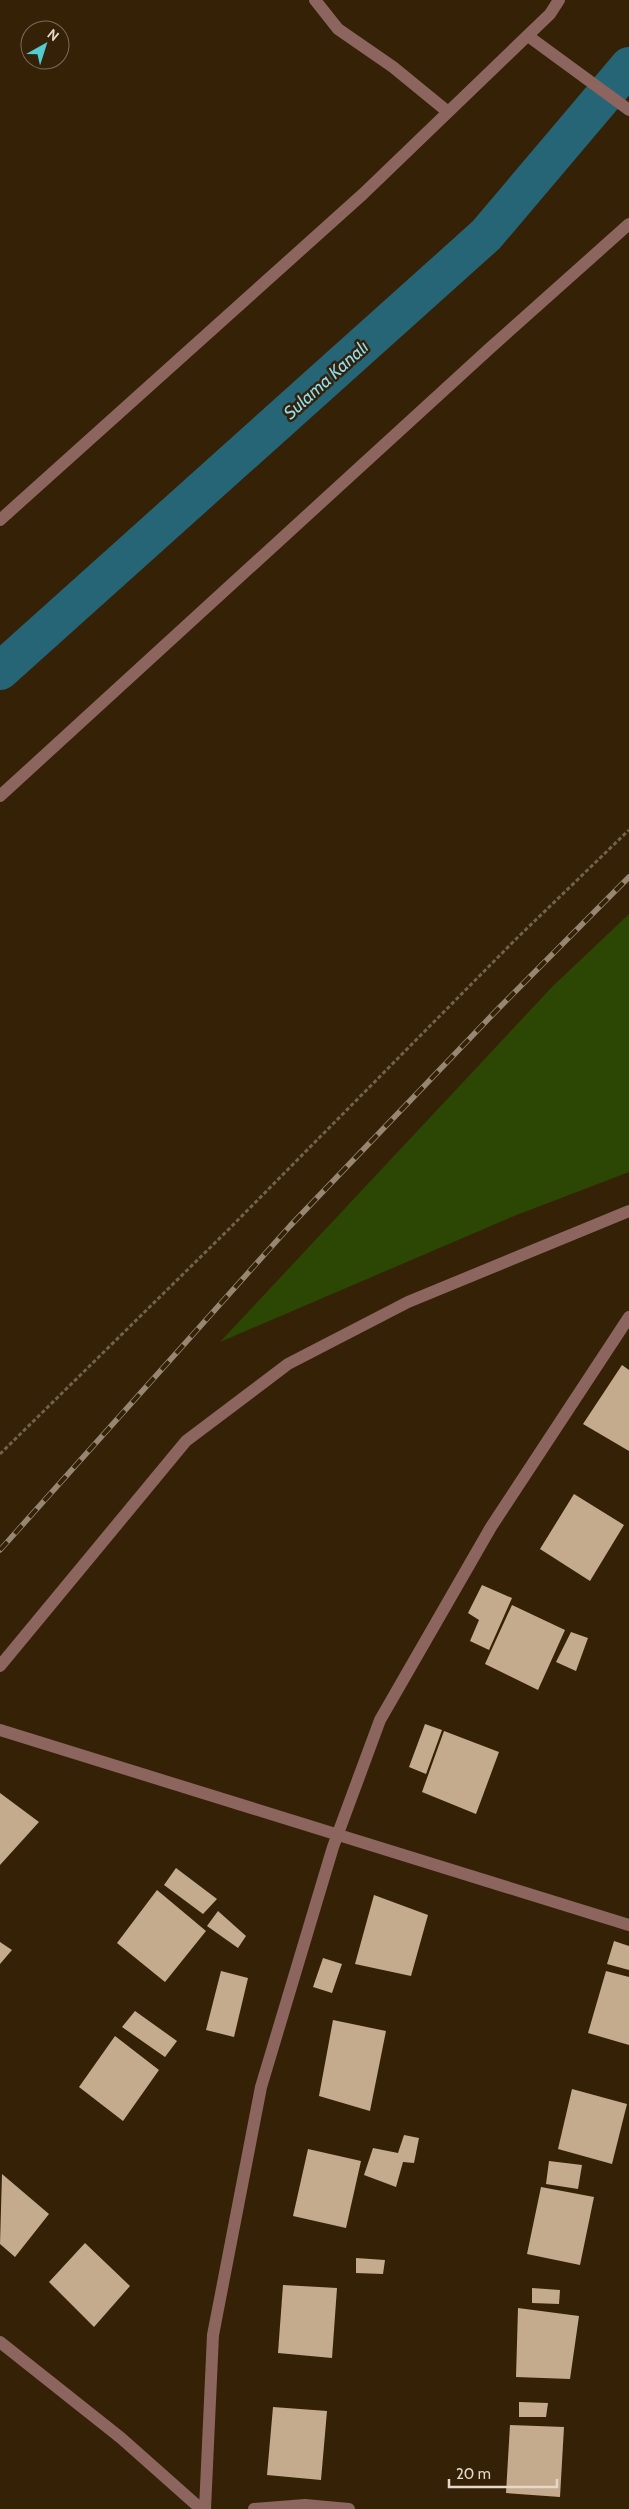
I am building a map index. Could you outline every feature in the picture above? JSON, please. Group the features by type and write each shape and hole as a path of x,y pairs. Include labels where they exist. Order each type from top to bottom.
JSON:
{"street":[{"path":"315,0 338,29 393,67 448,112"},
{"path":"0,520 363,194 528,36 550,14 559,0"},
{"path":"528,36 629,110"},
{"path":"0,796 445,389 629,224"},
{"path":"0,1666 186,1441 288,1364 408,1302 629,1211"},
{"path":"205,2509 213,2335 261,2086 338,1833 380,1720 491,1527 629,1317"},
{"path":"0,1730 338,1833 629,1925"},
{"path":"0,2342 121,2438 201,2509"},
{"path":"254,2509 305,2505 349,2509"}],"path":[{"path":"0,1454 228,1230 515,940 629,830"}],"green space":[{"path":"629,914 629,1172 514,1216 220,1342 552,987"}],"building":[{"path":"622,1365 629,1370 629,1451 583,1424"},
{"path":"574,1494 624,1525 590,1581 540,1549"},
{"path":"482,1585 512,1598 489,1650 470,1641 479,1620 468,1613"},
{"path":"512,1605 565,1630 538,1690 485,1664"},
{"path":"571,1632 588,1638 576,1671 556,1662"},
{"path":"425,1724 442,1730 426,1774 409,1767"},
{"path":"444,1731 499,1752 476,1814 422,1792"},
{"path":"0,1793 39,1822 0,1865"},
{"path":"176,1868 217,1899 203,1914 164,1885"},
{"path":"157,1890 206,1931 165,1982 117,1943"},
{"path":"374,1895 428,1915 411,1976 355,1964"},
{"path":"218,1911 246,1936 238,1948 207,1926"},
{"path":"614,1941 629,1946 629,1970 607,1964"},
{"path":"0,1942 12,1950 0,1964"},
{"path":"323,1958 342,1964 332,1993 313,1987"},
{"path":"221,1971 248,1978 234,2037 206,2030"},
{"path":"606,1971 629,1977 629,2045 588,2033"},
{"path":"135,2011 177,2041 165,2057 122,2027"},
{"path":"333,2020 386,2031 370,2111 319,2096"},
{"path":"115,2036 159,2070 123,2121 79,2087"},
{"path":"572,2089 627,2104 612,2164 558,2149"},
{"path":"404,2135 419,2138 414,2163 403,2162 396,2187 364,2175 373,2148 398,2153"},
{"path":"308,2149 361,2161 346,2228 293,2216"},
{"path":"549,2161 582,2165 578,2189 546,2184"},
{"path":"2,2174 49,2214 15,2257 0,2244"},
{"path":"541,2187 594,2197 580,2265 527,2254"},
{"path":"85,2243 130,2286 94,2327 49,2282"},
{"path":"356,2258 385,2260 383,2274 356,2273"},
{"path":"283,2285 337,2288 332,2358 278,2353"},
{"path":"532,2288 560,2290 559,2304 532,2303"},
{"path":"518,2308 579,2316 570,2379 516,2377"},
{"path":"519,2402 548,2403 546,2417 519,2417"},
{"path":"273,2407 327,2411 321,2480 267,2475"},
{"path":"510,2425 564,2427 560,2497 506,2493"}],"waterway":[{"name":"Sulama Kanalı","path":"0,671 486,235 629,66"}],"railway":[{"path":"0,1550 290,1226 496,1011 629,877"}]}
